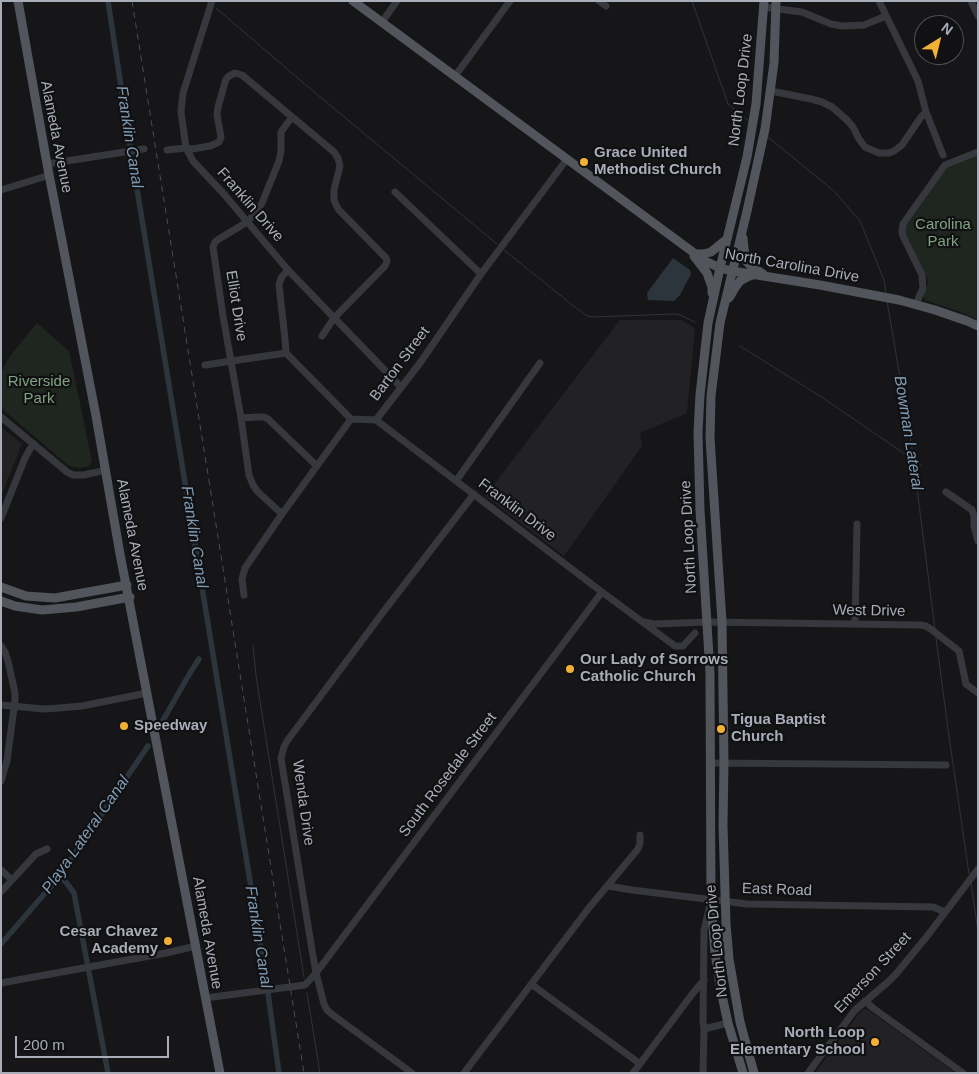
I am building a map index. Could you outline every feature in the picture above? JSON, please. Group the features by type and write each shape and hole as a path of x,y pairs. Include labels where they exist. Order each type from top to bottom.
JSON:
{"main road":[{"name":"Alameda Avenue","path":"18,1 47,164 220,1073"},
{"name":"North Carolina Drive","path":"353,1 705,261 732,271 880,296 916,304 978,326"},
{"name":"North Loop Drive","path":"743,1073 728,1023 722,991 711,900 710,673 698,468 698,432 708,323 751,136 760,63 764,4"},
{"name":"North Loop Drive","path":"754,1073 740,1022 729,959 726,924 723,867 722,622 710,438 711,396 720,323 762,146 771,92 776,5"},
{"path":"742,231 747,262 768,277"},
{"path":"692,252 703,254 711,252 727,239"},
{"path":"692,252 707,273 712,286 713,301"},
{"path":"723,309 740,281 755,275"},
{"path":"700,395 711,396"},
{"path":"1,587 26,596 55,598 127,585"},
{"path":"1,601 21,607 42,610 76,607 130,597"}],"street":[{"name":"Franklin Drive","path":"212,1 182,102 181,112 186,148 192,161 223,193 288,270 401,387"},
{"path":"382,22 397,1"},
{"path":"455,76 510,1"},
{"path":"599,1 606,6"},
{"path":"879,1 918,81 926,112 942,155"},
{"path":"971,1 978,16"},
{"path":"764,4 802,12 831,24 842,26 864,25 886,16"},
{"path":"167,150 210,146 220,140 218,107 226,79 235,73 242,75 336,154 340,166 334,190 336,205 387,261 385,266 334,318 322,336"},
{"path":"771,92 811,99 832,107 853,127 865,147 879,153 894,151 902,145 926,112"},
{"name":"Elliot Drive","path":"282,514 257,491 250,479 216,273 214,247 215,242 219,239 248,222 262,203 279,161 281,132 292,116"},
{"path":"47,164 141,149"},
{"path":"916,304 922,288 922,275 903,236 903,224 942,169 950,162 978,152"},
{"name":"Barton Street","path":"351,419 376,420 567,159"},
{"path":"1,190 50,176"},
{"path":"395,192 481,274"},
{"path":"244,595 242,579 245,568 351,419 286,353 279,285 281,278 288,270"},
{"path":"205,365 286,353"},
{"path":"456,481 540,362"},
{"path":"1,416 67,472 73,475 84,475 106,470"},
{"path":"241,418 257,416 268,419 317,466"},
{"name":"Franklin Drive","path":"376,420 602,592 677,646 686,644 695,633"},
{"path":"1,518 25,458 34,444"},
{"path":"946,492 972,510 978,541"},
{"name":"Wenda Drive","path":"412,1073 327,1010 324,1004 316,973 282,758 287,741 474,494"},
{"path":"855,624 857,524"},
{"name":"South Rosedale Street","path":"205,998 305,985 316,973 602,592"},
{"path":"642,621 654,624 722,622"},
{"name":"West Drive","path":"722,622 920,625 932,630 957,649 960,655 964,680 966,684 978,693"},
{"path":"1,646 8,661 15,693 15,706 7,761 1,779"},
{"path":"1,705 44,709 59,708 82,706 147,693"},
{"path":"711,763 946,765"},
{"path":"464,1073 596,898 639,848 640,835"},
{"path":"1,892 36,854 47,849"},
{"name":"Emerson Street","path":"808,1073 855,1010 896,974 977,869"},
{"path":"1,870 12,880"},
{"name":"East Road","path":"608,886 726,902 933,907 944,912"},
{"path":"703,1073 704,930 711,900"},
{"path":"1,983 196,946"},
{"path":"633,1073 704,980"},
{"path":"531,984 640,1064"},
{"path":"865,1001 963,1073"},
{"path":"704,1029 728,1023"}],"shaded area":[{"path":"673,258 690,270 691,274 680,295 674,301 648,300 647,293"},
{"path":"620,320 681,320 695,328 687,413 640,433 642,446 564,556 485,496"},
{"path":"1,427 22,444 1,496"},
{"name":"North Loop Elementary School","path":"864,1009 868,1010 956,1073 815,1073"}],"green space":[{"name":"Carolina Park","path":"978,156 978,320 925,300 923,296 928,284 927,277 906,237 904,229 947,168"},
{"name":"Riverside Park","path":"37,323 69,351 92,461 88,467 78,468 68,465 1,408 1,372 10,356"}],"waterway":[{"name":"Franklin Canal","path":"108,1 266,979 279,1073"},
{"name":"Bowman Lateral","path":"692,1 728,104 750,122"},
{"path":"216,8 497,244"},
{"name":"Bowman Lateral","path":"768,137 834,191 860,221 884,280 886,293"},
{"path":"504,250 587,316 674,314 695,322"},
{"name":"Bowman Lateral","path":"887,301 911,442 935,629"},
{"path":"740,346 823,398 921,465"},
{"name":"Bowman Lateral","path":"936,638 969,874"},
{"path":"253,645 256,676 304,977"},
{"name":"Playa Lateral Canal","path":"162,722 199,659"},
{"name":"Playa Lateral Canal","path":"1,944 59,877 148,746"},
{"path":"59,877 65,881 74,893 87,962"},
{"name":"Bowman Lateral","path":"971,883 978,931"},
{"path":"89,972 108,1073"},
{"path":"307,993 320,1073"}],"railway":[{"path":"132,1 304,1073"}],"place":[{"name":"Grace United Methodist Church","path":"584,162"},
{"name":"Our Lady of Sorrows Catholic Church","path":"570,669"},
{"name":"Speedway","path":"124,726"},
{"name":"Tigua Baptist Church","path":"721,729"},
{"name":"Cesar Chavez Academy","path":"168,941"},
{"name":"North Loop Elementary School","path":"875,1042"}]}
